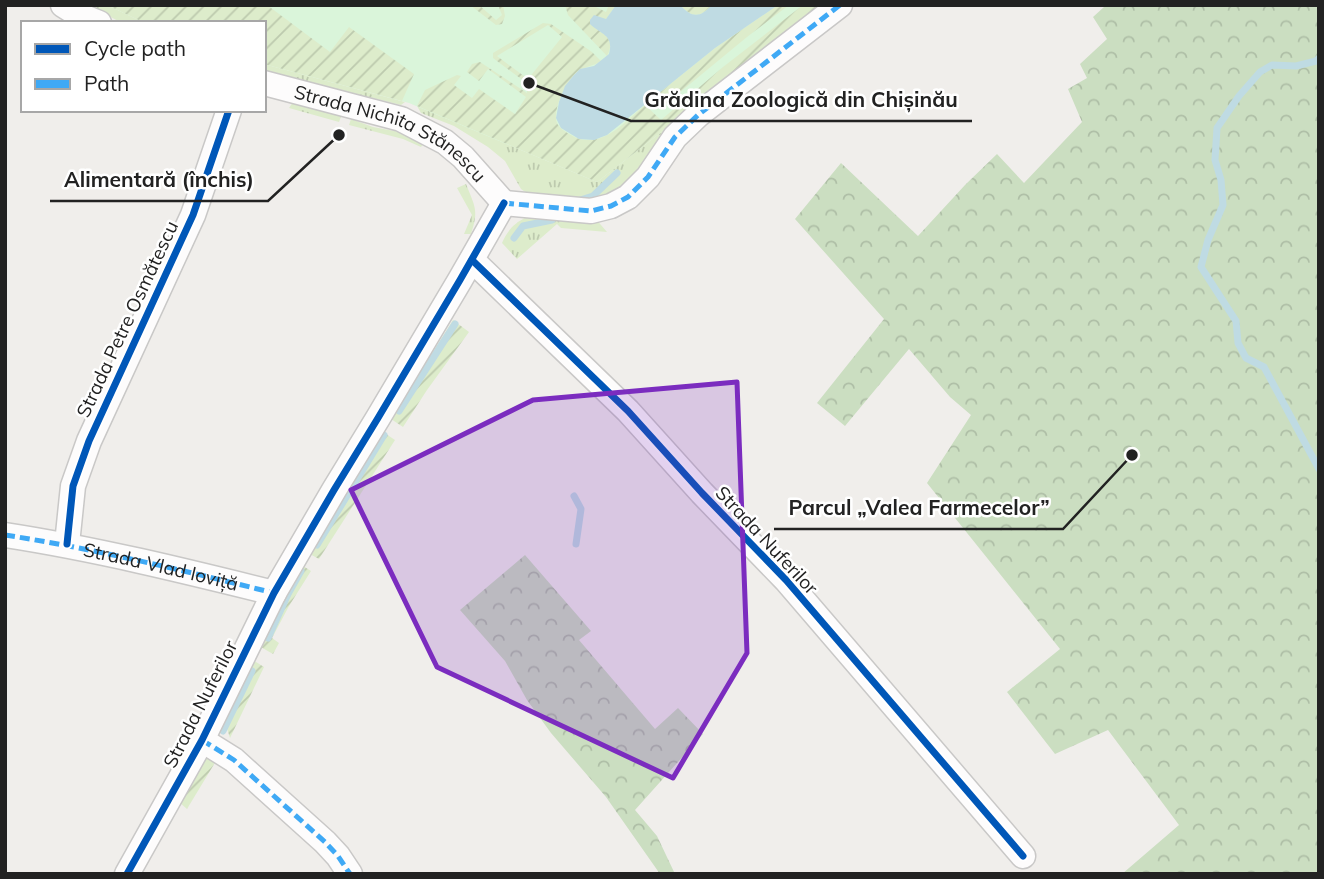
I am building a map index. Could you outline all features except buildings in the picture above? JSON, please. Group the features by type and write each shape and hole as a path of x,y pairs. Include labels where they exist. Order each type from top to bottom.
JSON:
{"street":[{"path":"63,5 94,21"},
{"path":"504,203 591,211 611,206 628,197 648,177 675,136 698,115 840,5"},
{"name":"Strada Nichita Stănescu","path":"266,84 401,119 445,142 463,157 504,203"},
{"name":"Strada Petre Osmătescu","path":"67,544 74,486 89,441 193,215 228,112"},
{"name":"Strada Nuferilor","path":"127,874 202,740 274,593 504,203"},
{"name":"Strada Nuferilor","path":"472,260 628,411 702,494 786,580 1023,856"},
{"name":"Strada Vlad Ioviță","path":"5,536 67,544 165,565 274,593"},
{"name":"Strada Nuferilor","path":"202,740 234,760 325,842 349,874"}],"highlighted area":[{"path":"737,382 747,653 673,778 437,667 351,490 533,400"}],"green space":[{"path":"88,5 107,5 141,21 118,21"},
{"path":"107,5 825,5 597,182 409,103 266,65 266,21 141,21"},
{"path":"107,5 267,5 330,52 349,27 414,74 402,101 266,65 266,21 141,21"},
{"path":"470,5 479,5 496,20 502,15 498,5 503,5 505,16 502,24 496,25"},
{"path":"565,5 592,5 606,12 609,5 616,5 606,19 591,24 609,41 610,50 607,56 568,15"},
{"path":"680,5 712,5 696,15"},
{"path":"778,5 789,5 662,107 653,98 715,48"},
{"path":"803,5 825,5 597,182 417,106 425,90 457,75 461,76 454,85 472,98 479,89 515,114 526,97 488,69 479,81 467,72 472,64 480,62 527,93 528,84 493,58 493,53 543,23 551,24 601,61 577,72 564,89 558,105 558,125 580,139 597,139 610,134 645,105 661,120 723,67","holes":["548,25 562,37 528,79 497,56"]},
{"path":"825,5 638,177 593,203 535,199 521,189 505,161 488,147 454,126 421,113 417,106 597,182"},
{"path":"1103,5 1319,5 1319,874 1122,874 1179,825 1108,730 1055,754 1007,692 1060,649 927,483 971,415 950,397 909,349 845,426 817,403 884,319 795,219 841,163 918,236 997,154 1024,183 1082,122 1068,89 1087,78 1080,64 1107,39 1093,17"},
{"path":"266,65 405,102 401,105 266,71"},
{"path":"293,102 342,114 339,122 289,108"},
{"path":"351,119 373,127 405,133 424,143 421,147 403,139 349,125"},
{"path":"466,184 475,209 471,234 464,234 472,215 457,188"},
{"path":"527,217 595,218 607,232 561,228 557,224 517,259 502,243 512,227"},
{"path":"453,320 469,332 403,427 391,419"},
{"path":"383,432 395,440 319,559 308,553"},
{"path":"525,555 591,631 579,640 655,729 678,708 703,734 635,810 657,836 675,874 660,874 606,797 551,733 527,700 505,661 460,610"},
{"path":"300,564 311,571 272,638 279,643 273,654 259,646"},
{"path":"253,660 264,667 230,738 224,719"},
{"path":"206,755 216,761 187,809 179,802"}],"water":[{"path":"616,5 680,5 696,15 712,5 778,5 715,48 607,135 594,140 579,139 561,128 556,118 559,102 565,86 580,69 594,66 609,54 608,39 590,24 590,20 594,15 606,19"}],"waterway":[{"path":"1319,58 1296,66 1272,65 1260,72 1217,128 1215,160 1221,180 1223,205 1208,240 1201,267 1236,321 1238,343 1246,358 1264,367 1319,469"},
{"path":"577,201 593,196 617,173"},
{"path":"514,238 523,226 552,220"},
{"path":"399,411 455,324"},
{"path":"317,545 384,435"},
{"path":"574,496 581,509 576,544"},
{"path":"268,638 301,571"},
{"path":"223,731 252,671"}],"marked path":[{"path":"504,203 591,211 611,206 628,197 648,177 675,137 698,115 840,5"},
{"path":"5,535 107,554 274,593"},
{"path":"202,740 234,760 325,842 350,874"}],"cycle path":[{"path":"67,544 73,486 89,441 193,215 228,112"},
{"path":"127,874 202,740 274,593 504,203"},
{"path":"472,260 628,411 786,580 1023,856"}],"place":[{"name":"Grădina Zoologică din Chișinău","path":"529,83"},
{"name":"Alimentară (închis)","path":"339,135"},
{"name":"Parcul „Valea Farmecelor”","path":"1132,455"}]}
